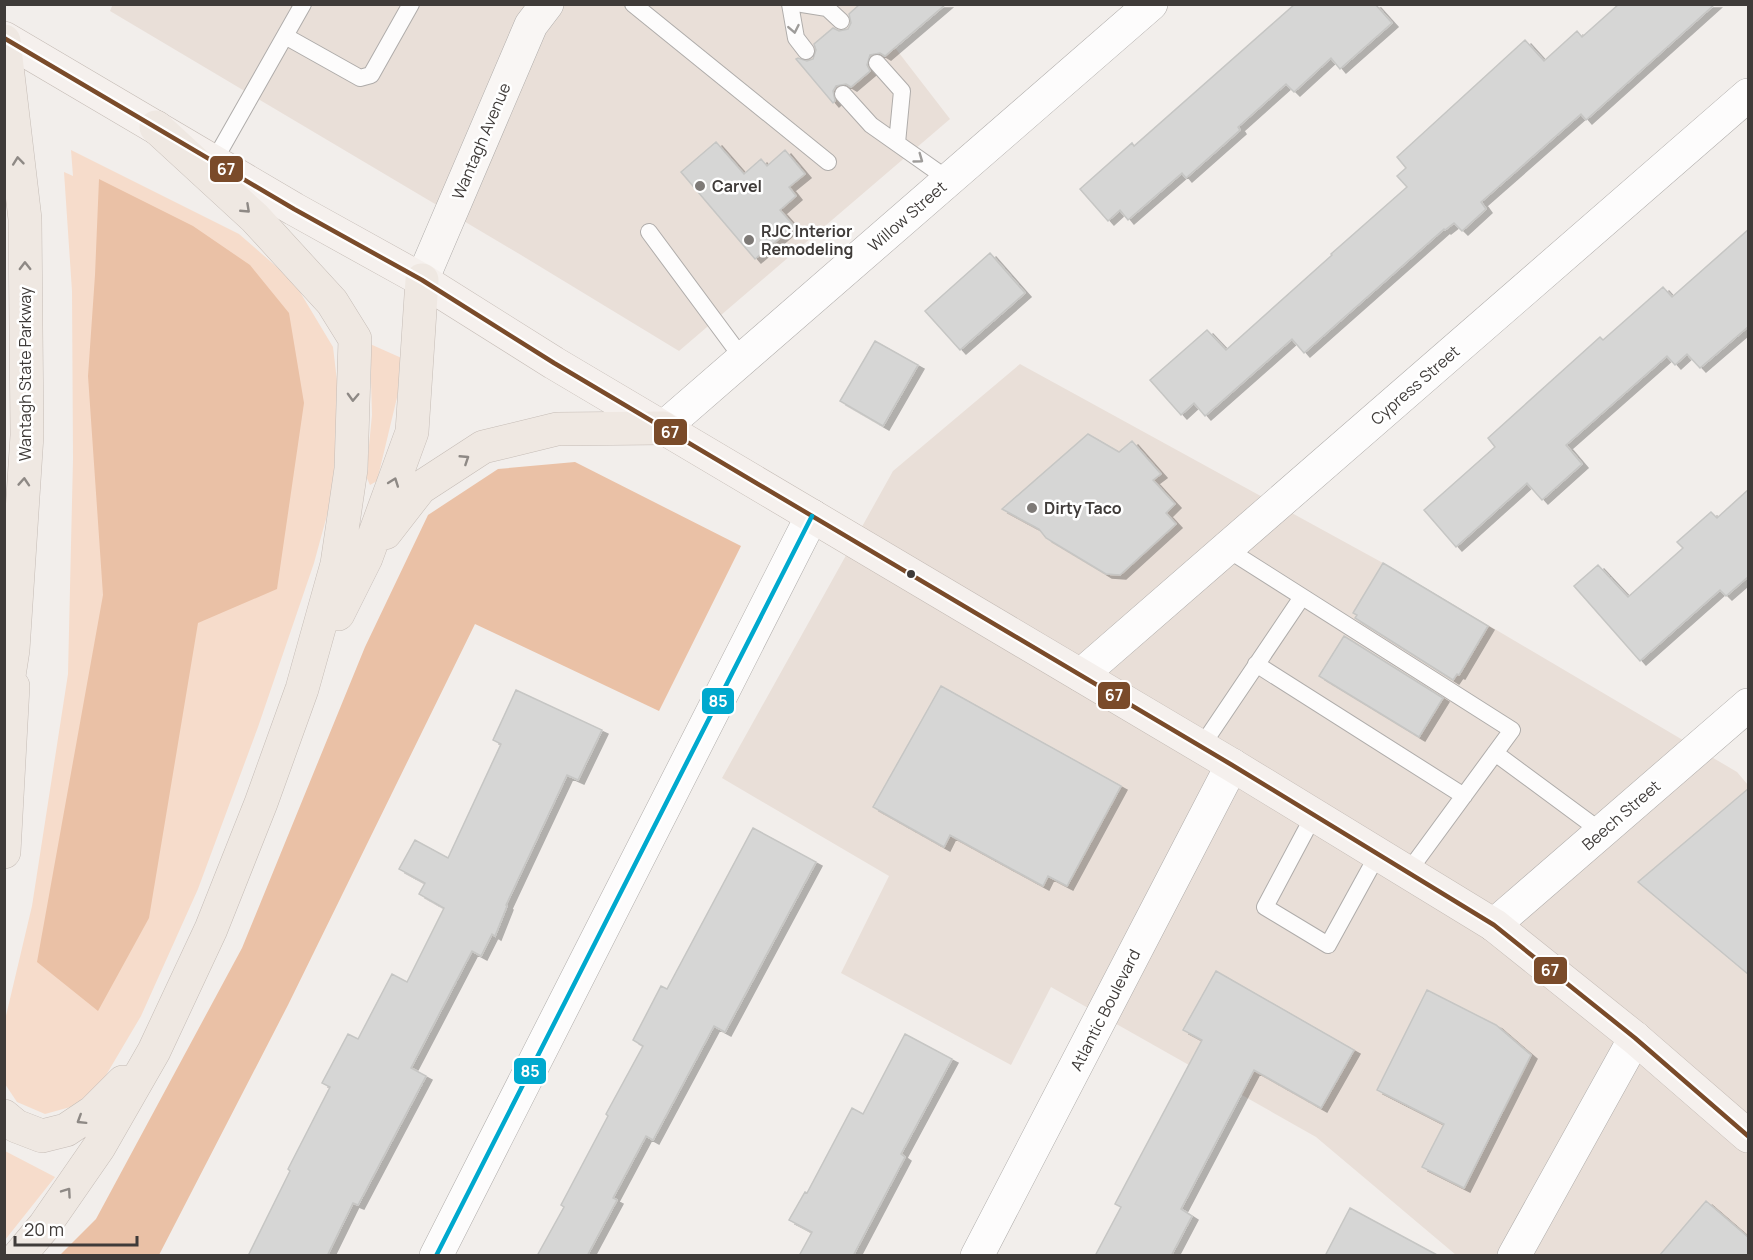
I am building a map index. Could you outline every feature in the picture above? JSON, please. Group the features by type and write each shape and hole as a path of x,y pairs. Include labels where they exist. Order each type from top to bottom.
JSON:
{"highway":[{"name":"Wantagh State Parkway","path":"4,39 24,219 27,435 13,650 4,708"},
{"path":"19,1256 45,1225 99,1147 154,1051 211,929 261,803 302,689 337,564 351,469 355,339 332,302 255,218 156,127"},
{"path":"302,689 366,558 412,432 422,280"},
{"path":"366,558 420,488 483,447 557,429 663,428"},
{"path":"4,852 21,521"},
{"path":"4,1116 16,1126 42,1136 66,1130 93,1112 154,1051"}],"main road":[{"name":"Wantagh Avenue","path":"422,280 531,25 547,4"},
{"path":"4,39 294,209 422,280 554,363 1232,765 1494,925 1635,1038 1749,1136"}],"street":[{"name":"Willow Street","path":"663,428 1151,4"},
{"name":"Cypress Street","path":"1081,675 1749,96"},
{"path":"436,1256 812,516"},
{"name":"Beech Street","path":"1494,925 1749,705"},
{"name":"Atlantic Boulevard","path":"977,1256 1232,765"},
{"path":"1514,1256 1635,1038"}],"lane":[{"path":"214,161 303,4"},
{"path":"285,36 360,78 371,75 411,4"},
{"path":"633,4 828,162"},
{"path":"790,4 796,38 806,51"},
{"path":"802,4 827,8 841,21"},
{"path":"877,63 902,91 897,143"},
{"path":"843,94 871,124 949,180"},
{"path":"649,232 743,359"},
{"path":"1227,549 1512,730 1408,872"},
{"path":"1201,747 1302,597"},
{"path":"1256,664 1464,796"},
{"path":"1495,753 1602,832"},
{"path":"1314,815 1265,907 1328,945 1378,854"}],"shaded area":[{"path":"113,4 862,5 950,119 679,351 110,11"},
{"path":"71,150 239,234 294,282 333,347 345,449 314,563 258,727 198,889 141,1016 102,1082 74,1106 45,1114 17,1102 5,1084 5,1020 32,906 68,674 73,459 72,291 64,172 73,176"},
{"path":"99,179 193,226 250,265 289,313 304,403 277,589 198,623 149,918 98,1011 37,962 103,595 88,376"},
{"path":"370,344 406,360 377,481 370,485 366,476 372,415"},
{"path":"1020,364 1383,563 1737,772 1748,785 1748,1255 1456,1255 1316,1137 1051,987 1011,1065 841,973 889,876 722,778 893,471"},
{"path":"575,462 741,546 659,711 475,624 288,1005 159,1255 60,1255 96,1219 242,948 365,647 428,515 498,469"},
{"path":"5,1151 55,1177 5,1240"}],"building":[{"path":"860,4 946,4 885,56 880,53 870,55 867,65 870,71 851,87 846,84 836,86 833,91 835,101 833,103 796,59 807,61 813,59 816,50 814,44 833,28 839,31 848,29 851,23 849,14"},
{"path":"1295,4 1375,4 1392,23 1340,69 1331,58 1294,92 1286,84 1238,127 1240,130 1186,178 1182,173 1128,220 1120,210 1108,221 1080,189 1132,143 1134,146"},
{"path":"1619,4 1715,4 1586,120 1581,114 1481,202 1486,209 1462,231 1454,223 1444,229 1304,353 1292,339 1205,416 1194,403 1181,415 1150,380 1207,330 1226,350 1407,187 1397,176 1406,168 1397,157 1525,40 1544,61 1577,31 1582,37"},
{"path":"716,142 744,174 761,159 767,166 785,150 805,174 789,187 796,196 780,210 794,226 755,259 681,172"},
{"path":"1749,229 1749,326 1700,368 1687,354 1675,365 1667,356 1566,445 1582,464 1542,500 1527,483 1456,547 1424,510 1495,447 1488,438 1600,337 1603,340 1663,287 1672,297"},
{"path":"990,253 1025,293 960,350 925,311"},
{"path":"875,341 918,365 883,426 840,401"},
{"path":"1088,434 1119,452 1132,441 1161,474 1153,480 1175,504 1166,513 1176,524 1120,575 1106,574 1046,538 1039,529 1002,509"},
{"path":"1749,489 1749,576 1726,596 1720,590 1640,661 1574,586 1598,565 1628,597 1683,548 1677,542 1711,512 1717,518"},
{"path":"1383,563 1488,626 1459,675 1457,674 1453,680 1355,618 1357,615 1353,613"},
{"path":"1344,636 1443,698 1419,737 1319,676"},
{"path":"941,686 1121,786 1067,886 1048,876 1043,886 950,835 944,847 873,807"},
{"path":"516,690 602,730 578,780 567,775 506,905 495,936 492,934 481,956 472,951 411,1068 426,1076 358,1205 353,1203 327,1256 248,1256 290,1171 288,1169 330,1087 322,1083 348,1034 358,1039 392,974 407,982 444,908 419,894 425,883 399,869 415,840 448,858 501,744 493,740"},
{"path":"1749,788 1749,975 1638,882"},
{"path":"753,828 816,862 725,1032 714,1026 653,1140 646,1136 613,1198 617,1200 587,1256 537,1256 564,1207 561,1205 608,1116 606,1114 643,1046 633,1040 661,986 667,989"},
{"path":"1216,971 1354,1050 1321,1108 1254,1070 1181,1209 1192,1216 1171,1256 1095,1256 1121,1207 1115,1204 1202,1040 1183,1030"},
{"path":"1427,990 1496,1025 1531,1055 1464,1188 1422,1167 1444,1124 1377,1090"},
{"path":"905,1034 952,1059 901,1154 905,1157 853,1256 799,1256 812,1232 789,1220 805,1192 807,1193 852,1108 863,1114"},
{"path":"1706,1201 1749,1238 1749,1256 1659,1256"},
{"path":"1350,1208 1439,1256 1325,1256"}],"transit line":[{"name":"67","path":"4,38 294,209 422,280 554,363 1232,765 1494,925 1635,1038 1748,1136"},
{"name":"85","path":"436,1256 812,516"}],"place":[{"name":"Carvel","path":"700,186"},
{"name":"RJC Interior Remodeling","path":"749,240"},
{"name":"Dirty Taco","path":"1032,508"}]}
